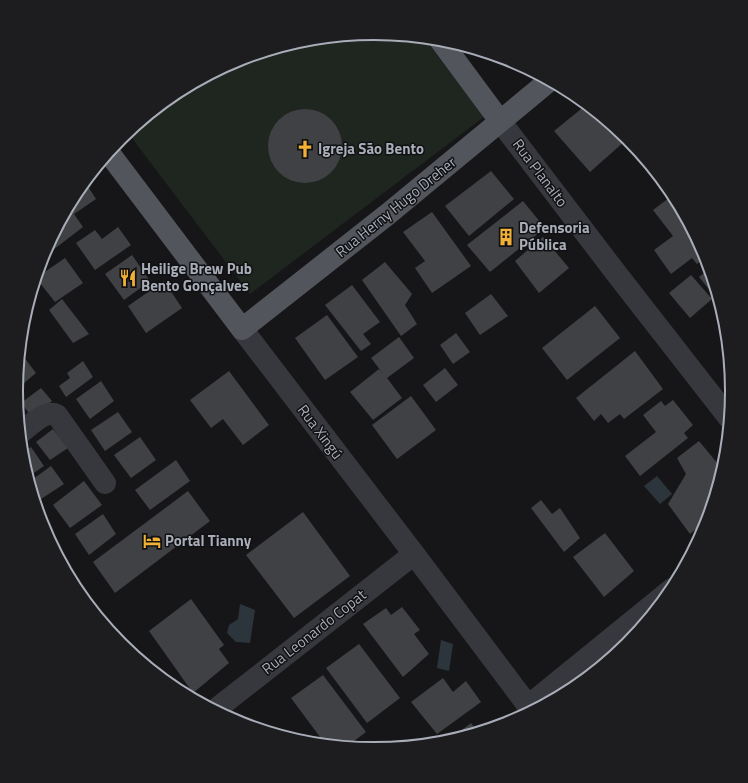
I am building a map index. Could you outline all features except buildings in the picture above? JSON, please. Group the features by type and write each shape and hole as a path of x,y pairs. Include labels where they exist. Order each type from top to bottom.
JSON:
{"main road":[{"name":"Rua Planalto","path":"446,48 500,121"},
{"name":"Rua Herny Hugo Dreher","path":"242,330 388,214 544,85"},
{"name":"Rua Xingú","path":"112,157 242,330"}],"street":[{"name":"Rua Planalto","path":"500,121 724,412"},
{"name":"Rua Xingú","path":"242,330 414,554 528,706"},
{"path":"25,429 47,414 53,413 58,416 105,482"},
{"name":"Rua Leonardo Copat","path":"220,706 414,554"},
{"path":"542,699 650,608"}],"shaded area":[{"path":"351,41 397,41 430,45 484,117 250,294 132,138 160,113 199,88 240,67 283,52 306,47"},
{"path":"657,476 672,494 660,504 644,486"},
{"path":"240,604 255,610 250,643 236,642 227,633 229,625 238,619"},
{"path":"441,640 453,644 449,671 437,668"}],"place":[{"name":"Igreja São Bento","path":"305,149"},
{"name":"Defensoria Pública","path":"506,237"},
{"name":"Heilige Brew Pub Bento Gonçalves","path":"128,278"},
{"name":"Portal Tianny","path":"152,541"}]}
